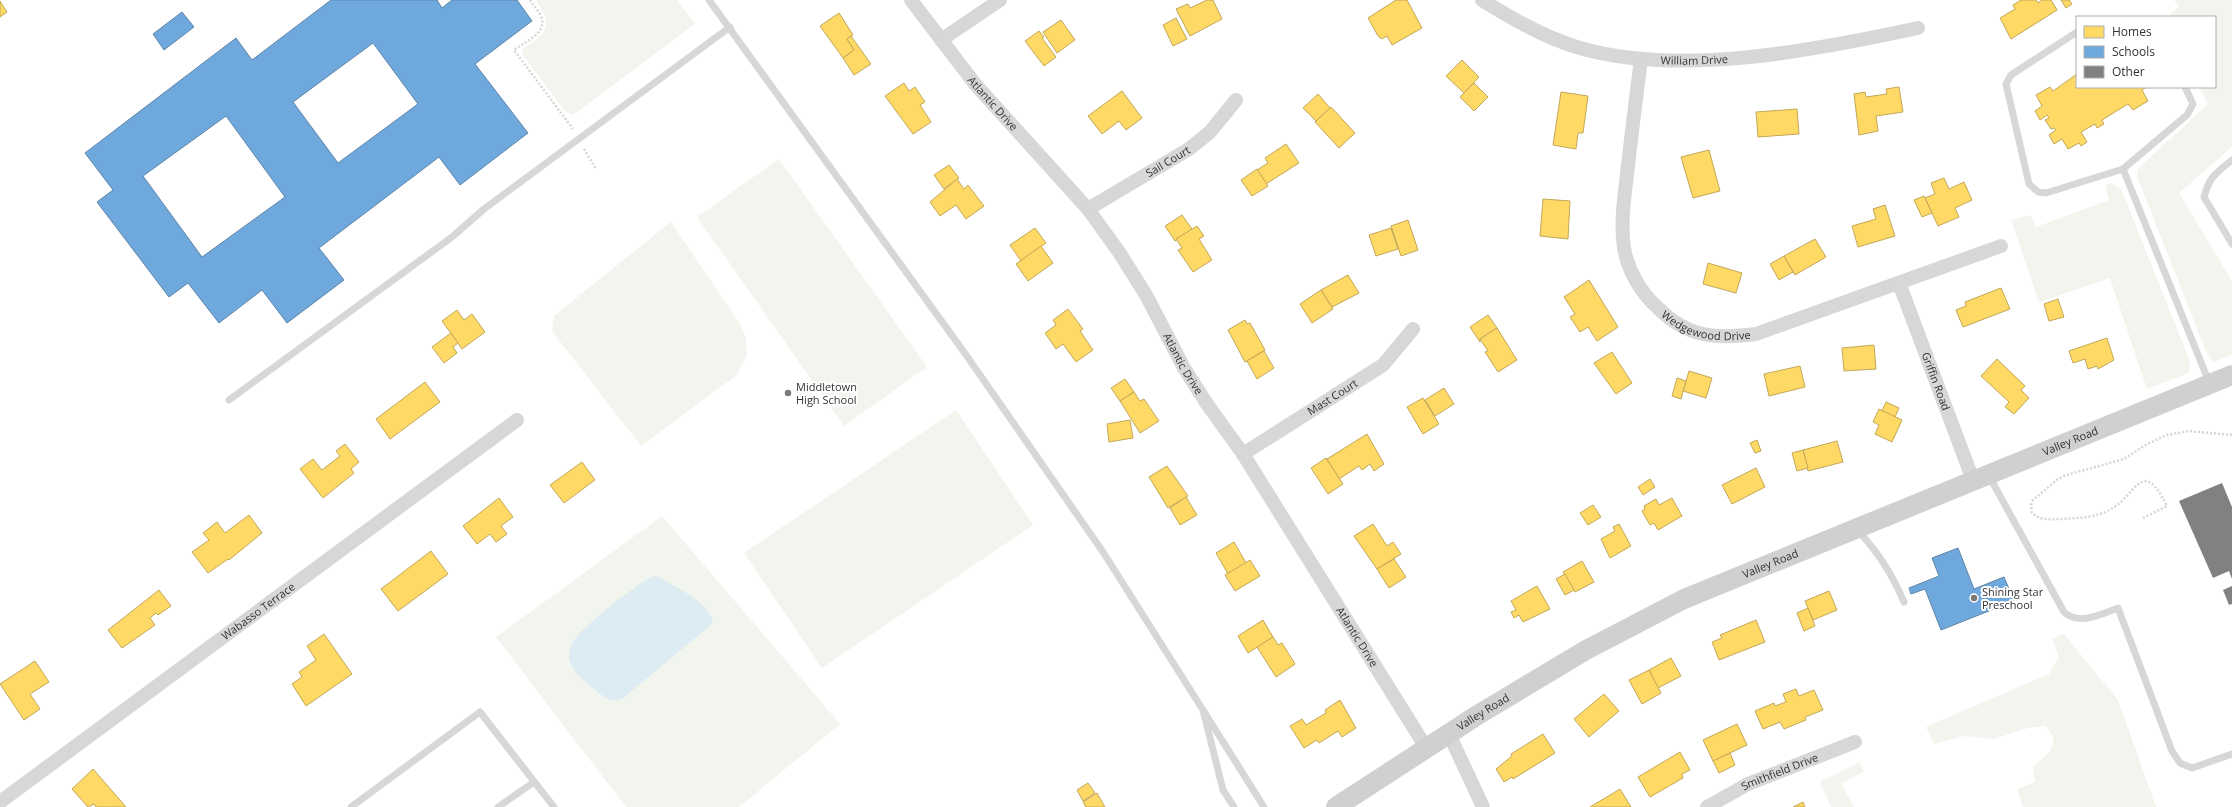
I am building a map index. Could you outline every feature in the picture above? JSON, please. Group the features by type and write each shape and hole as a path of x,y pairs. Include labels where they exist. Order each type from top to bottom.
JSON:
{"main road":[{"name":"Valley Road","path":"1336,807 1449,734 1586,650 1684,599 2232,376"}],"street":[{"name":"Atlantic Drive","path":"911,0 980,90 1088,210 1123,258 1146,295 1164,333 1207,404 1243,454 1427,749"},
{"path":"941,40 1000,0"},
{"name":"William Drive","path":"1482,0 1508,17 1557,40 1600,53 1663,62 1724,58 1797,50 1918,28"},
{"name":"Wedgewood Drive","path":"1641,60 1624,204 1622,232 1624,250 1640,289 1662,313 1675,324 1705,336 1743,336 1775,329 2001,246"},
{"name":"Sail Court","path":"1088,210 1189,149 1210,132 1236,100"},
{"name":"Griffin Road","path":"1900,283 1981,477"},
{"name":"Mast Court","path":"1243,454 1383,365 1413,329"},
{"name":"Wabasso Terrace","path":"0,802 517,420"},
{"path":"1449,734 1483,807"},
{"name":"Smithfield Drive","path":"1707,807 1748,784 1855,742"}],"lane":[{"path":"709,0 964,352 1103,552 1264,807"},
{"path":"229,400 452,237 484,209 578,138 730,28"},
{"path":"2076,33 2011,75 2006,84 2030,184 2038,192 2046,193 2123,169 2187,115 2193,104 2186,88"},
{"path":"2232,160 2214,174 2207,184 2204,198 2232,244"},
{"path":"2123,169 2210,384"},
{"path":"1981,477 2064,612 2070,617 2081,619 2118,608 2172,751 2180,763 2192,768 2232,754"},
{"path":"1856,528 1878,552 1895,581 1904,602"},
{"path":"1203,710 1223,790 1234,807"},
{"path":"351,807 480,712 554,807"},
{"path":"498,807 534,782"}],"path":[{"path":"530,0 541,16 542,25 539,32 514,50 568,120 596,169"},
{"path":"2142,518 2167,506 2157,487 2146,482 2136,484 2110,510 2084,518 2043,520 2032,513 2031,505 2033,500 2058,479 2098,465 2124,459 2147,444 2167,435 2189,431 2232,435"}],"shaded area":[{"path":"677,0 695,24 573,115 565,111 522,54 523,49 542,34 545,29 545,17 536,1"},
{"path":"2174,0 2232,0 2232,147 2179,193 2232,281 2232,355 2214,362 2207,354 2138,179 2137,172 2140,167 2208,104 2200,88 2216,88 2216,16 2169,16 2179,6"},
{"path":"779,159 927,367 844,426 697,217"},
{"path":"2113,183 2121,189 2189,359 2190,371 2186,374 2147,389 2110,278 2039,302 2011,220 2031,215 2036,227 2109,200 2105,185"},
{"path":"671,222 740,324 746,339 747,354 737,375 641,446 552,331 554,316"},
{"path":"956,410 1033,525 822,668 744,553"},
{"path":"662,516 840,724 739,807 626,807 496,637"},
{"path":"654,576 659,577 699,602 710,615 713,623 622,699 611,700 595,690 575,671 569,657 571,648 580,633 600,615 637,586"},
{"path":"2064,634 2118,700 2156,807 2023,807 2017,789 2035,782 2033,767 2048,753 2053,743 2051,732 2045,726 2028,728 1994,739 1965,736 1934,744 1926,727 2049,674 2059,657 2052,638"},
{"path":"1860,762 1864,772 1841,783 1854,807 1831,807 1820,782"}],"building: Homes":[{"path":"1207,0 1213,0 1222,19 1190,36 1176,9 1188,4 1190,8"},
{"path":"1396,0 1407,0 1422,28 1392,45 1387,36 1382,39 1378,36 1368,18"},
{"path":"2021,0 2036,0 2038,3 2042,0 2051,0 2057,10 2011,39 2000,18 2015,9 2013,5"},
{"path":"2061,0 2069,0 2072,4 2066,8"},
{"path":"0,1 7,12 0,17"},
{"path":"839,13 853,35 847,39 854,50 843,58 820,26"},
{"path":"1176,18 1187,39 1173,46 1163,25"},
{"path":"1061,20 1075,40 1057,53 1043,32"},
{"path":"1039,31 1044,37 1042,38 1056,57 1044,66 1025,41"},
{"path":"851,36 871,64 854,75 843,58 854,50 847,39"},
{"path":"1462,60 1479,77 1464,93 1446,76"},
{"path":"2076,75 2076,88 2145,88 2142,90 2148,101 2133,110 2128,104 2102,120 2104,124 2097,128 2095,124 2081,132 2087,142 2081,146 2079,143 2068,149 2062,139 2054,144 2049,135 2056,130 2054,128 2051,129 2045,120 2049,118 2047,115 2040,120 2035,111 2042,106 2036,95 2050,87 2053,91"},
{"path":"904,83 909,91 915,87 925,102 920,105 931,122 913,134 885,96"},
{"path":"1474,83 1488,97 1474,111 1460,97"},
{"path":"1899,87 1903,112 1876,116 1878,131 1859,135 1854,94 1865,92 1866,97 1887,94 1886,89"},
{"path":"1122,91 1142,118 1126,130 1119,121 1102,134 1088,116"},
{"path":"1561,92 1588,96 1583,133 1578,133 1576,149 1553,145"},
{"path":"1318,94 1330,108 1316,121 1303,108"},
{"path":"1331,107 1355,133 1339,148 1315,122"},
{"path":"1797,109 1799,134 1758,137 1756,112"},
{"path":"1286,144 1299,163 1266,184 1257,170 1268,163 1265,158"},
{"path":"1709,150 1720,191 1693,198 1681,157"},
{"path":"949,165 959,178 944,189 934,175"},
{"path":"1257,169 1268,186 1252,196 1241,180"},
{"path":"1944,178 1949,189 1964,182 1972,200 1955,208 1959,217 1938,226 1925,198 1935,194 1931,183"},
{"path":"957,179 964,189 968,185 984,206 966,219 956,205 940,216 930,202"},
{"path":"1924,196 1932,213 1922,217 1914,200"},
{"path":"1543,199 1570,201 1568,239 1540,236"},
{"path":"1885,205 1895,236 1858,247 1852,226 1876,219 1873,209"},
{"path":"1182,215 1192,229 1175,241 1165,226"},
{"path":"1408,220 1418,250 1401,256 1391,226"},
{"path":"1197,226 1204,236 1199,239 1212,260 1193,272 1178,250 1182,248 1176,239"},
{"path":"1035,228 1046,243 1021,261 1010,245"},
{"path":"1391,228 1398,249 1376,256 1369,235"},
{"path":"1815,239 1826,257 1795,275 1784,256"},
{"path":"1041,246 1053,263 1028,281 1016,264"},
{"path":"1784,256 1793,272 1779,280 1770,264"},
{"path":"1708,263 1742,273 1736,293 1703,284"},
{"path":"1348,275 1359,293 1332,307 1321,290"},
{"path":"1589,280 1618,327 1597,341 1588,327 1580,332 1570,317 1575,314 1564,297"},
{"path":"2001,288 2010,309 1963,327 1956,310 1966,306 1965,302"},
{"path":"1321,290 1333,309 1312,323 1300,304"},
{"path":"2058,299 2064,317 2049,321 2044,304"},
{"path":"1068,309 1083,329 1080,331 1093,350 1076,362 1063,344 1056,349 1045,333 1056,325 1053,320"},
{"path":"457,310 464,320 472,314 485,332 462,349 442,321"},
{"path":"1488,315 1497,328 1480,339 1480,342 1470,327"},
{"path":"1245,320 1247,324 1250,323 1265,350 1245,362 1228,330"},
{"path":"1497,328 1517,360 1498,372 1485,352 1488,351 1480,339"},
{"path":"451,333 458,343 453,347 457,353 444,363 432,347"},
{"path":"2107,338 2114,360 2098,369 2097,366 2088,369 2085,359 2073,363 2069,351"},
{"path":"1874,345 1876,369 1844,371 1842,348"},
{"path":"1264,351 1274,368 1257,379 1247,361"},
{"path":"1612,352 1632,383 1616,394 1594,363"},
{"path":"1997,359 2025,386 2021,390 2029,398 2014,414 2005,407 2009,402 1981,376"},
{"path":"1800,366 1805,387 1769,396 1764,374"},
{"path":"1689,371 1712,378 1706,398 1683,391"},
{"path":"1677,378 1686,381 1681,399 1672,396"},
{"path":"1125,379 1134,392 1120,401 1111,388"},
{"path":"425,382 440,402 390,439 376,419"},
{"path":"1444,388 1454,404 1435,416 1425,400"},
{"path":"1134,392 1140,401 1144,399 1159,421 1140,433 1120,401"},
{"path":"1423,398 1439,424 1423,434 1407,407"},
{"path":"1886,402 1899,408 1895,417 1882,411"},
{"path":"1879,409 1902,420 1892,442 1875,434 1879,425 1873,422"},
{"path":"1130,420 1133,438 1109,442 1107,424"},
{"path":"1367,434 1384,464 1374,471 1370,464 1362,470 1359,466 1339,479 1327,459"},
{"path":"1757,440 1761,451 1755,453 1750,443"},
{"path":"1837,441 1843,462 1808,471 1803,450"},
{"path":"345,444 359,462 351,469 354,473 323,498 300,469 313,459 322,470 340,456 336,451"},
{"path":"1803,450 1808,468 1797,471 1792,453"},
{"path":"1326,458 1343,484 1328,494 1311,468"},
{"path":"582,462 595,480 564,503 550,485"},
{"path":"1167,466 1188,496 1168,508 1149,477"},
{"path":"1756,468 1765,487 1732,504 1722,485"},
{"path":"1650,479 1655,487 1643,495 1638,487"},
{"path":"1186,497 1197,515 1180,525 1170,508"},
{"path":"499,498 513,517 501,526 507,534 496,542 490,534 477,544 463,526"},
{"path":"1672,498 1682,516 1658,530 1654,523 1650,525 1642,511 1645,509 1644,506 1656,499 1659,505"},
{"path":"1593,505 1601,517 1588,525 1580,513"},
{"path":"249,515 262,533 229,560 228,559 208,573 192,552 209,540 203,533 217,522 225,533"},
{"path":"1373,524 1387,546 1393,542 1401,554 1377,569 1354,536"},
{"path":"1619,524 1631,546 1610,558 1601,539 1615,531 1613,527"},
{"path":"1234,542 1246,563 1228,574 1216,553"},
{"path":"431,551 448,574 398,611 381,589"},
{"path":"1394,559 1406,577 1389,588 1377,569"},
{"path":"1250,560 1260,576 1235,591 1225,575"},
{"path":"1582,561 1594,582 1575,592 1563,572"},
{"path":"1565,574 1574,590 1565,595 1556,579"},
{"path":"1537,586 1550,609 1523,622 1519,615 1514,618 1511,612 1516,610 1511,601"},
{"path":"159,590 171,606 158,615 156,613 150,618 155,625 122,648 108,630"},
{"path":"1829,591 1837,610 1813,620 1805,601"},
{"path":"1808,608 1815,626 1804,631 1797,613"},
{"path":"1263,620 1273,637 1248,653 1238,636"},
{"path":"1756,620 1765,642 1719,660 1712,642 1722,638 1720,635"},
{"path":"324,634 352,674 306,706 292,684 302,677 299,672 316,660 307,646"},
{"path":"1273,637 1278,645 1282,643 1295,664 1276,677 1257,647"},
{"path":"1671,658 1681,676 1658,688 1649,670"},
{"path":"35,661 49,682 30,694 40,709 24,720 0,684"},
{"path":"1649,670 1661,693 1642,704 1629,680"},
{"path":"1796,689 1799,696 1814,690 1823,710 1805,717 1806,720 1784,729 1780,722 1763,729 1755,711 1774,703 1775,706 1786,702 1783,694"},
{"path":"1604,694 1619,711 1589,737 1574,719"},
{"path":"1340,700 1356,728 1342,737 1338,731 1319,743 1317,740 1304,748 1290,726 1302,719 1306,725 1326,713 1325,710"},
{"path":"1737,724 1747,745 1713,761 1703,740"},
{"path":"1543,734 1555,753 1513,779 1512,777 1504,782 1496,769 1512,756 1511,754"},
{"path":"1680,752 1690,770 1682,774 1683,778 1650,797 1638,777"},
{"path":"1730,753 1735,765 1719,773 1713,761"},
{"path":"93,769 126,807 96,807 94,804 88,807 72,789"},
{"path":"1088,783 1095,793 1083,801 1077,790"},
{"path":"1620,789 1631,807 1590,807"},
{"path":"1097,793 1105,807 1086,807 1083,802"},
{"path":"1803,802 1805,807 1793,807"}],"building: Schools":[{"path":"331,0 437,0 442,8 452,0 517,0 532,21 475,64 528,133 460,185 439,157 319,248 344,280 287,323 262,290 219,323 188,283 169,297 97,202 113,190 85,153 236,38 252,60","holes":["373,43 418,104 338,163 293,102","226,116 285,197 202,257 143,176"]},
{"path":"182,12 194,27 164,50 153,34"},
{"path":"1958,548 1974,589 2004,577 2014,601 1941,630 1925,589 1911,594 1909,588 1939,576 1932,558"}],"building: Other":[{"path":"2222,483 2232,507 2232,579 2229,571 2213,578 2179,501"},
{"path":"2232,586 2232,604 2229,605 2223,590"}],"place":[{"name":"Middletown High School","path":"788,393"},
{"name":"Shining Star Preschool","path":"1974,598"}]}
